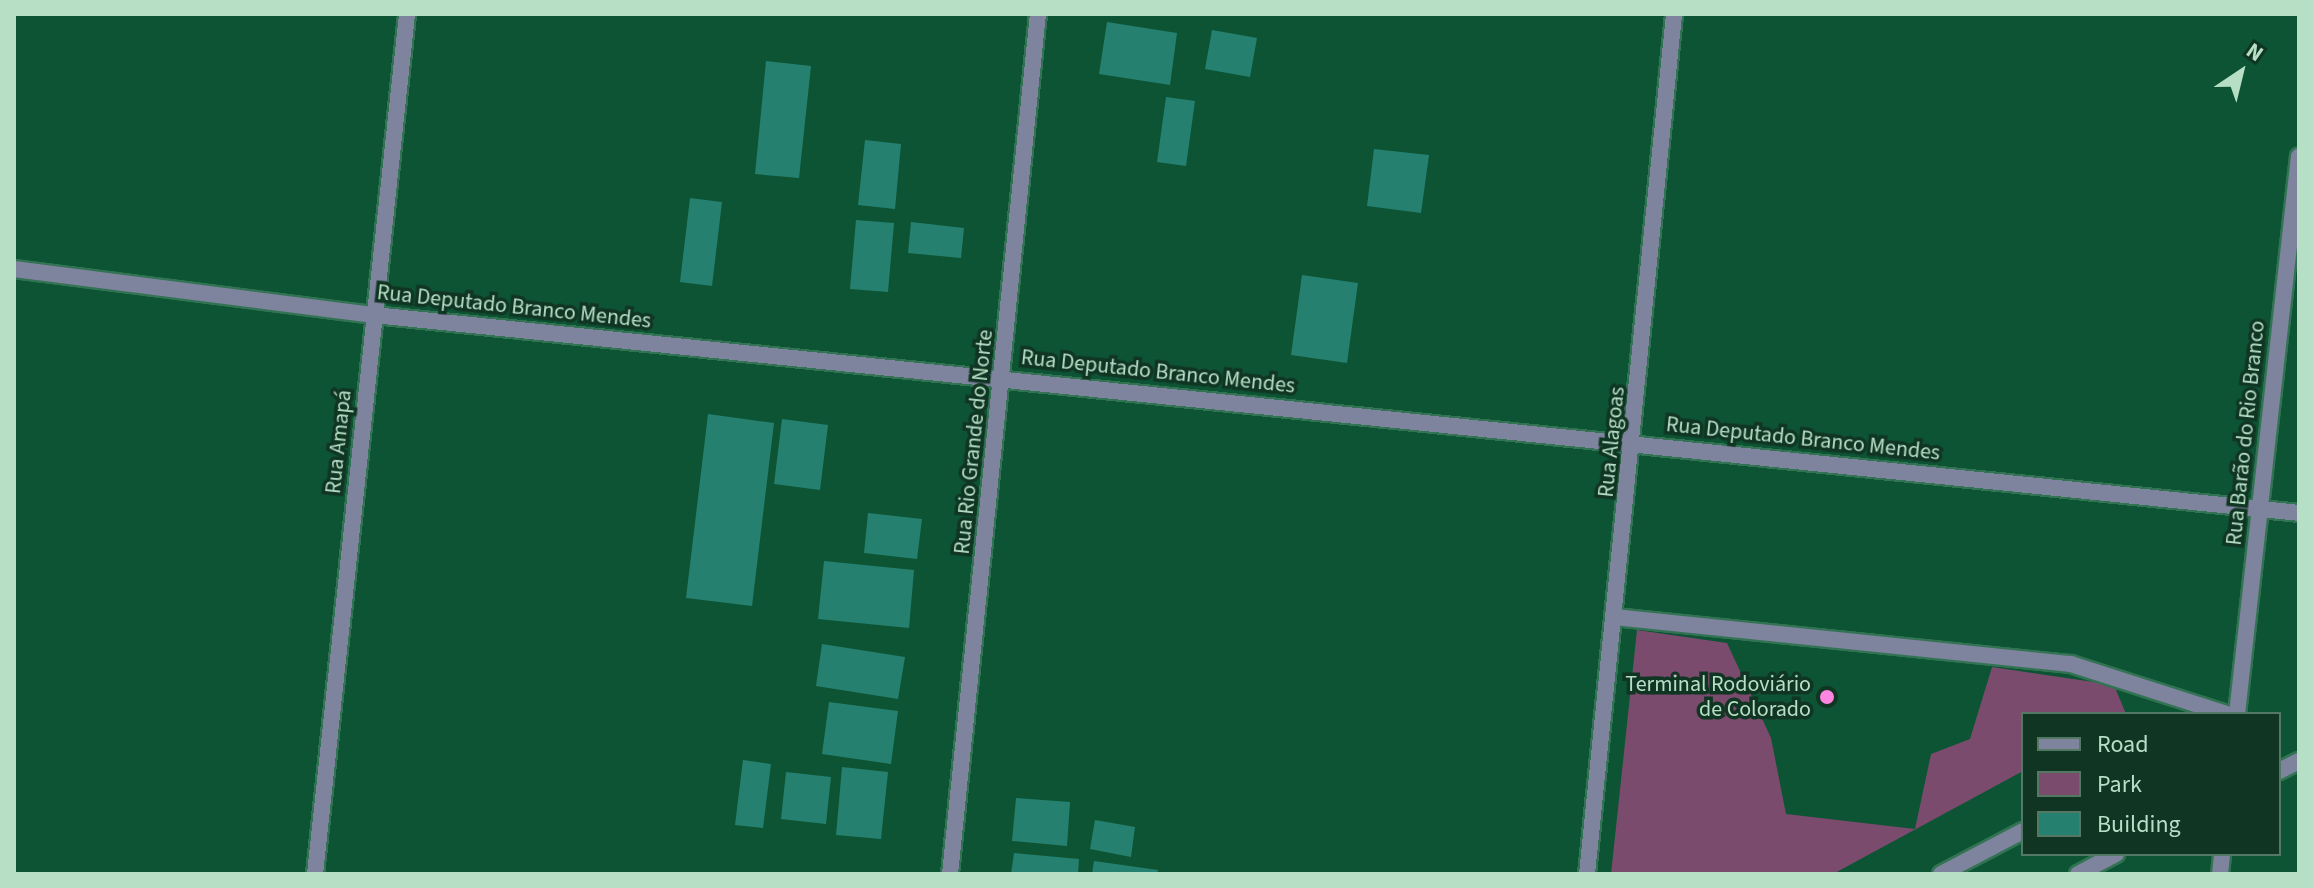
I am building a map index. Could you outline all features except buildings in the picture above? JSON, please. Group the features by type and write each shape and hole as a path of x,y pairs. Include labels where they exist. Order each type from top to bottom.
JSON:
{"street":[{"name":"Rua Amapá","path":"315,874 407,14"},
{"name":"Rua Rio Grande do Norte","path":"950,874 1038,14"},
{"name":"Rua Alagoas","path":"1587,874 1634,444 1674,14"},
{"name":"Rua Barão do Rio Branco","path":"2237,712 2299,156"},
{"name":"Rua Deputado Branco Mendes","path":"14,269 374,315 2299,513"},
{"path":"1615,617 2071,664 2221,712"},
{"path":"2281,770 2299,761"},
{"path":"1941,874 2021,832"},
{"path":"2078,874 2112,856"}],"green space":[{"path":"1637,630 1727,643 1771,738 1786,814 1915,829 1931,754 1970,739 1992,667 2114,685 2125,712 2021,712 2021,772 1833,874 1611,874"}],"place":[{"name":"Terminal Rodoviário de Colorado","path":"1827,697"}]}
